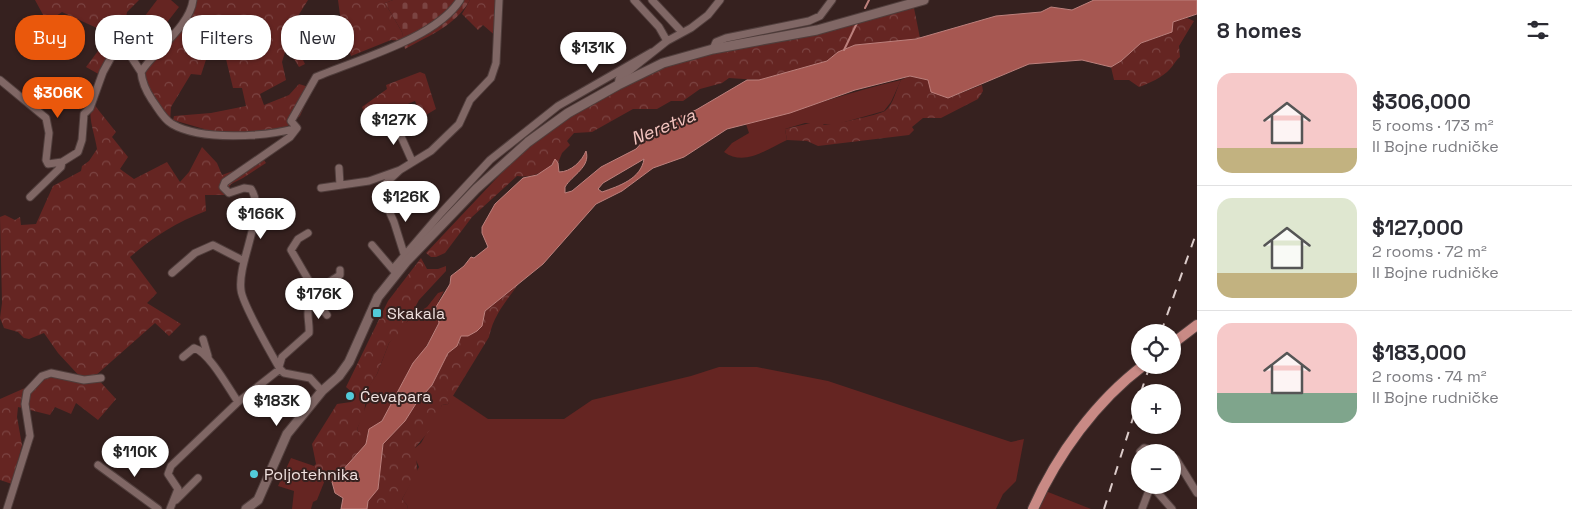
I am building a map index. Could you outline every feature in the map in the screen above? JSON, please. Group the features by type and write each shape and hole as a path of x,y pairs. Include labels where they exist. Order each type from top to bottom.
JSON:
{"main road":[{"path":"1181,337 1197,325"},
{"path":"1033,509 1062,456 1090,418 1134,374"}],"street":[{"path":"142,72 184,21 192,8 193,0"},
{"path":"297,128 292,121 316,77 388,48 440,22 451,14 460,0"},
{"path":"405,258 394,222 381,193 385,184 400,170 431,151 459,124 470,100 491,78 498,46 496,21 499,0"},
{"path":"634,0 658,27 667,41"},
{"path":"652,0 682,32"},
{"path":"246,509 256,505 287,434 322,391 339,376 349,362 378,297 395,272 490,160 558,106 691,28 708,15 720,0"},
{"path":"713,49 716,42 726,38 809,21 820,16 832,0"},
{"path":"405,258 502,164 534,138 588,102 618,85 663,63 713,49 818,30 924,0"},
{"path":"0,80 46,118 49,133 46,160 48,164 62,162 78,152 82,140 84,114 90,108 103,72 114,52 122,49 128,52 142,72 145,88 170,124 190,131 216,135 282,132 297,128"},
{"path":"618,85 619,79 646,60 652,52"},
{"path":"579,94 588,102"},
{"path":"395,123 412,161"},
{"path":"297,128 290,138 225,182 223,188 229,193 244,188 251,189 254,194 256,220 240,281 242,300 265,339 271,356 280,368 284,372 310,378 322,391"},
{"path":"30,197 61,167 62,162"},
{"path":"339,168 340,185"},
{"path":"321,188 369,180 400,170"},
{"path":"308,233 298,239 291,250 316,294 316,300 327,315"},
{"path":"172,273 195,253 213,245 244,261"},
{"path":"372,245 395,272"},
{"path":"172,506 178,488 168,474 171,466 238,402 280,368 282,357 309,333 309,305 316,294 340,275 340,270"},
{"path":"203,339 210,360"},
{"path":"183,357 194,348 199,349 210,360 238,402"},
{"path":"7,509 30,436 25,404 27,392 42,376 51,373 84,380 101,378"},
{"path":"98,465 158,509"},
{"path":"1181,466 1197,493"},
{"path":"172,506 198,478"},
{"path":"1142,509 1148,494"},
{"path":"1159,494 1172,509"}],"green space":[{"path":"35,0 139,0 127,12 126,15 95,15 95,27 85,23 85,15 69,15 62,12 58,15 43,15"},
{"path":"157,0 171,0 179,7 172,16 146,15"},
{"path":"193,0 308,0 299,15 281,15 281,60 283,60 286,80 260,94 264,105 289,95 299,84 312,88 300,116 278,134 202,134 204,129 173,120 174,116 211,113 246,106 242,88 233,88 226,60 271,60 271,15 184,15"},
{"path":"338,0 393,0 385,3 402,32 404,41 391,40 354,55 354,15 340,15"},
{"path":"393,0 470,0 457,17 433,34 405,49 402,32 385,3"},
{"path":"470,0 497,0 498,38 483,25 478,30 462,14"},
{"path":"913,3 920,38 855,45 838,52 827,61 759,80 729,78 722,83 700,89 683,101 671,101 657,109 633,109 592,132 574,133 567,141 570,145 562,153 558,163 555,160 552,165 538,174 517,176 472,217 445,253 431,257 426,253 528,145 568,113 663,63 817,30"},
{"path":"182,18 182,60 206,60 201,75 191,74 171,107 170,123 142,84 141,72 151,60 172,60 172,34"},
{"path":"1187,18 1194,21 1179,46 1180,57 1167,72 1139,87 1129,80 1114,80 1111,67 1121,61 1141,43 1165,35 1172,22"},
{"path":"95,55 95,60 111,60 102,76 86,67"},
{"path":"295,60 303,60 305,64 299,67"},
{"path":"420,72 425,74 436,109 426,115 420,113 415,101 398,108 399,111 368,122 362,107 387,89 386,85"},
{"path":"910,76 928,80 948,98 982,85 983,91 978,99 941,118 923,118 912,127 914,130 909,135 818,146 807,141 787,140 785,129 819,121 824,125 836,123 885,111 893,100 901,80"},
{"path":"901,80 891,102 884,111 834,125 805,123 785,129 787,140 756,155 740,158 724,152 732,143 749,133 746,124"},
{"path":"92,102 116,132 112,137 128,157 120,169 134,179 167,162 180,182 189,172 202,147 217,163 222,175 264,160 266,163 231,184 228,190 232,195 205,195 206,211 166,231 130,257 157,293 147,303 181,324 169,336 155,323 95,376 116,399 98,420 76,403 71,414 55,407 50,415 18,407 17,417 22,445 12,484 0,480 0,399 34,384 51,373 83,380 58,353 44,333 29,339 24,338 18,332 4,328 0,318 2,303 0,217 5,215 15,220 20,217 21,225 36,224 53,186 81,171 82,166 89,161 97,149 90,114"},
{"path":"421,258 427,269 438,269 446,266 446,271 419,300 402,331 389,343 377,374 367,390 364,414 357,429 358,432 368,432 366,444 332,482 325,480 314,466 316,464 312,444 337,404 351,402 353,393 346,387 388,301"},
{"path":"519,283 497,315 489,337 448,404 442,405 434,425 415,448 418,476 413,480 402,499 408,509 367,509 368,501 378,488 383,444 405,421 417,402 432,385 448,352 457,346 461,336 481,326 485,311"},
{"path":"444,291 438,302 439,323 422,354 413,363 382,421 368,432 358,432 357,429 367,403 366,390 377,374 389,343 412,316 427,307 438,293"},
{"path":"719,367 757,367 828,381 1011,442 1024,439 1016,481 1003,494 996,509 408,509 402,499 419,467 415,458 415,448 421,443 442,405 448,404 452,395 488,419 564,419 592,400 691,376"},
{"path":"291,458 314,466 325,480 311,509 292,509 294,491 278,486"},
{"path":"1043,490 1091,509 1036,509"}],"shaded area":[{"path":"1094,0 1197,0 1197,14 1173,22 1172,32 1141,43 1121,61 1111,67 1082,60 1029,64 948,98 931,92 928,80 910,76 855,90 790,113 727,129 684,157 653,168 622,191 596,204 543,264 485,311 482,326 477,331 468,336 461,336 457,346 448,353 432,385 417,402 405,421 383,444 378,489 368,501 367,509 341,509 343,498 335,493 332,482 366,444 369,429 382,421 413,363 427,346 439,323 436,307 450,284 451,276 464,266 471,257 474,258 488,247 482,233 482,227 495,204 523,178 537,175 552,165 555,159 558,163 559,172 568,170 579,162 586,151 586,162 565,187 565,193 572,191 601,167 636,149 646,138 668,126 671,120 696,110 747,80 759,80 827,61 838,52 855,45 916,39 996,16 1041,12 1051,7 1072,10","holes":["644,159 639,172 628,181 602,192 598,189 603,183"]}],"waterway":[{"path":"865,8 869,0"},
{"path":"844,50 857,23"}],"railway":[{"path":"1164,324 1197,231"},
{"path":"1144,384 1147,374"},
{"path":"1104,509 1131,424"}],"place":[{"name":"Skakala","path":"377,313"},
{"name":"Ćevapara","path":"350,396"},
{"name":"Poljotehnika","path":"254,474"}],"water label":[{"name":"Neretva","path":"663,127"}]}
